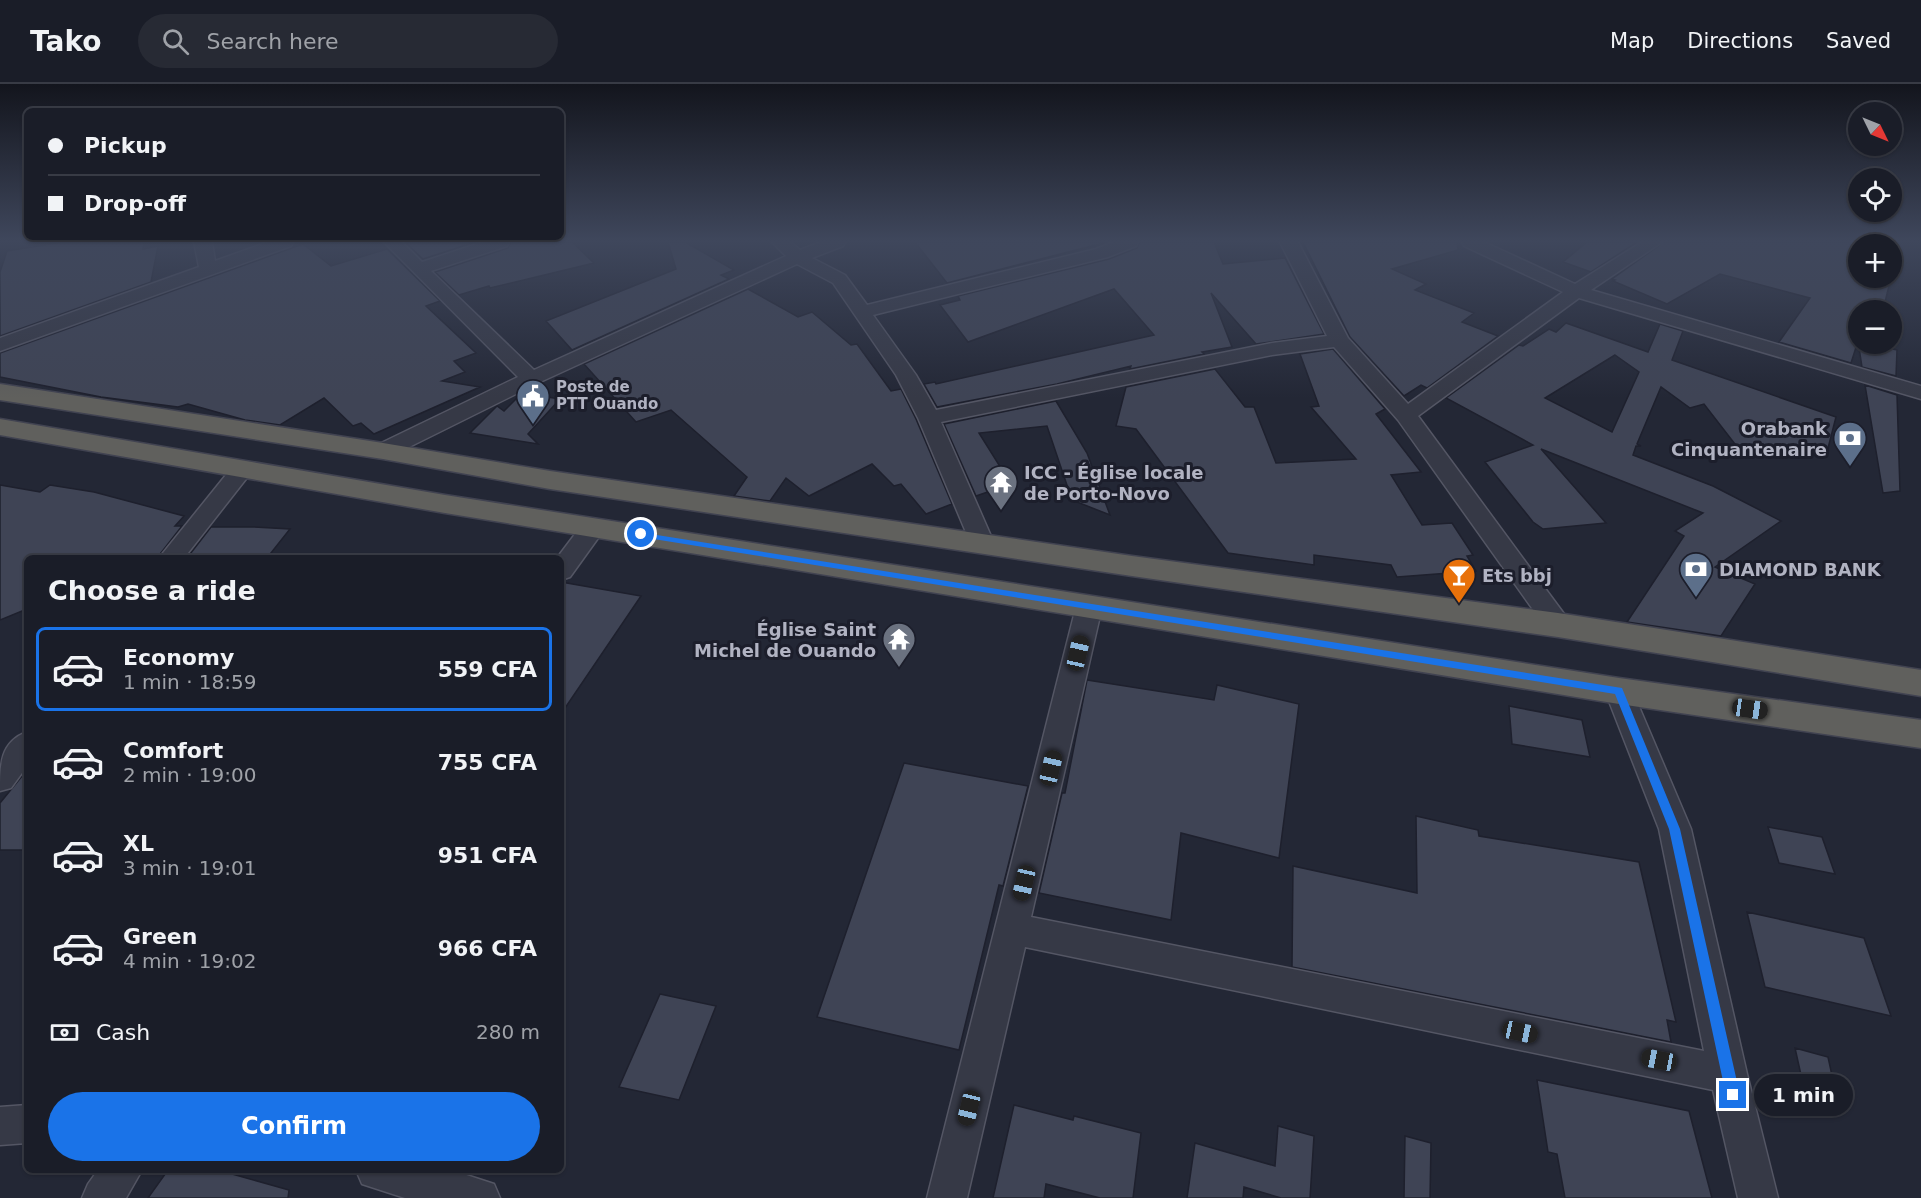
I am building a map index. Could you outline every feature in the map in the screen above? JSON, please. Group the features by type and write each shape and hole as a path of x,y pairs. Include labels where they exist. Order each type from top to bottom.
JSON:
{"highway":[{"path":"0,392 383,451 550,480 1558,625 1921,683"},
{"path":"0,427 328,483 438,505 594,527 994,590 1618,691 1921,734"}],"street":[{"path":"0,345 141,294"},
{"path":"444,294 531,379"},
{"path":"383,451 531,379 717,294"},
{"path":"849,294 906,375 930,418 982,543"},
{"path":"861,312 935,294"},
{"path":"1316,294 1340,340 1406,415 1558,625"},
{"path":"1406,415 1572,294"},
{"path":"1586,294 1921,393"},
{"path":"930,418 1282,348 1340,340"},
{"path":"173,555 242,470"},
{"path":"564,567 594,527"},
{"path":"947,1198 1089,607"},
{"path":"1618,691 1675,829 1728,1074 1758,1198"},
{"path":"0,779 24,748"},
{"path":"1013,929 1728,1074"},
{"path":"0,1126 24,1124"},
{"path":"102,1198 120,1173"},
{"path":"387,1173 480,1198"}],"building":[{"path":"0,294 117,294 0,336"},
{"path":"164,294 433,294 440,301 426,306 476,353 454,361 465,372 442,381 480,387 374,434 361,423 353,426 324,398 280,425 245,420 188,404 178,407 101,397 0,377 0,353"},
{"path":"614,294 696,294 572,350 546,321"},
{"path":"737,294 757,294 798,317 812,312 851,345 857,344 891,391 901,389 952,504 926,514 901,484 894,486 872,464 809,496 786,478 770,501 734,496 747,477 671,410 636,422 584,364"},
{"path":"966,294 1100,294 968,342 940,305 960,300 958,296"},
{"path":"1118,294 1211,294 1232,347 937,407 924,384 935,382 936,384 1154,335"},
{"path":"1212,294 1303,294 1324,334 1256,344"},
{"path":"1329,294 1425,294 1474,313 1462,322 1498,336 1427,388 1421,385 1404,396 1350,337"},
{"path":"1643,294 1685,294 1667,304"},
{"path":"1795,294 1887,294 1886,300 1848,300 1848,354 1854,354 1851,363 1779,342 1810,298"},
{"path":"1566,323 1648,352 1660,324 1683,331 1672,360 1836,417 1826,456 1805,450 1738,448 1704,404 1690,408 1661,387 1637,444 1641,446 1636,446 1633,455 1713,486 1781,521 1715,567 1755,584 1721,636 1627,622 1684,536 1675,531 1703,513 1541,449 1606,523 1543,529 1533,522 1485,462 1533,445 1446,398 1519,345 1523,346 1549,329 1556,332","holes":["1615,355 1639,372 1612,432 1545,398"]},
{"path":"1333,349 1385,409 1376,414 1421,472 1391,475 1422,525 1452,523 1473,555 1467,556 1476,571 1397,577 1391,565 1314,555 1314,565 1228,553 1136,429 1116,426 1126,387 1215,369 1245,407 1254,407 1276,463 1356,459 1311,407 1319,406 1300,354"},
{"path":"1860,354 1897,354 1896,376 1862,367"},
{"path":"1865,385 1897,395 1900,491 1883,493"},
{"path":"522,393 560,399 528,434 538,444 470,433 497,406 504,411"},
{"path":"1056,401 1087,453 1110,515 1072,500 1047,426 979,433 1011,484 976,496 944,424"},
{"path":"0,485 40,492 50,485 94,492 184,516 175,526 182,526 159,555 24,555 24,610 0,620"},
{"path":"211,527 290,529 269,555 189,555"},
{"path":"564,583 641,596 564,710"},
{"path":"1087,680 1214,700 1217,685 1299,704 1279,858 1181,833 1171,920 1039,893 1062,793 1065,793"},
{"path":"1509,706 1582,720 1590,757 1512,744"},
{"path":"904,763 1028,786 1003,886 999,885 959,1050 817,1017"},
{"path":"24,774 24,850 0,850 0,803"},
{"path":"1416,816 1478,830 1479,836 1639,862 1676,1022 1667,1020 1671,1042 1292,967 1293,866 1417,893"},
{"path":"1768,827 1822,837 1835,874 1779,863"},
{"path":"1747,912 1864,938 1891,1016 1765,987"},
{"path":"660,994 716,1006 679,1100 619,1087"},
{"path":"1795,1048 1828,1057 1838,1103 1805,1093"},
{"path":"1537,1080 1689,1111 1712,1198 1565,1198 1557,1154 1548,1152"},
{"path":"1014,1105 1073,1120 1074,1116 1141,1133 1133,1198 1100,1198 1046,1184 1044,1198 993,1198"},
{"path":"1278,1126 1314,1136 1310,1198 1281,1198 1244,1187 1243,1198 1187,1198 1195,1143 1275,1166"},
{"path":"1405,1136 1431,1143 1430,1198 1404,1198"},
{"path":"166,1173 229,1173 289,1190 288,1198 148,1198"}],"place":[{"name":"Poste de PTT Ouando","path":"533,425"},
{"name":"Orabank Cinquantenaire","path":"1850,467"},
{"name":"ICC - Église locale de Porto-Novo","path":"1001,511"},
{"name":"DIAMOND BANK","path":"1696,598"},
{"name":"Ets bbj","path":"1459,604"},
{"name":"Église Saint Michel de Ouando","path":"899,668"}],"route":[{"path":"641,534 1618,691 1675,829 1733,1095"}]}
